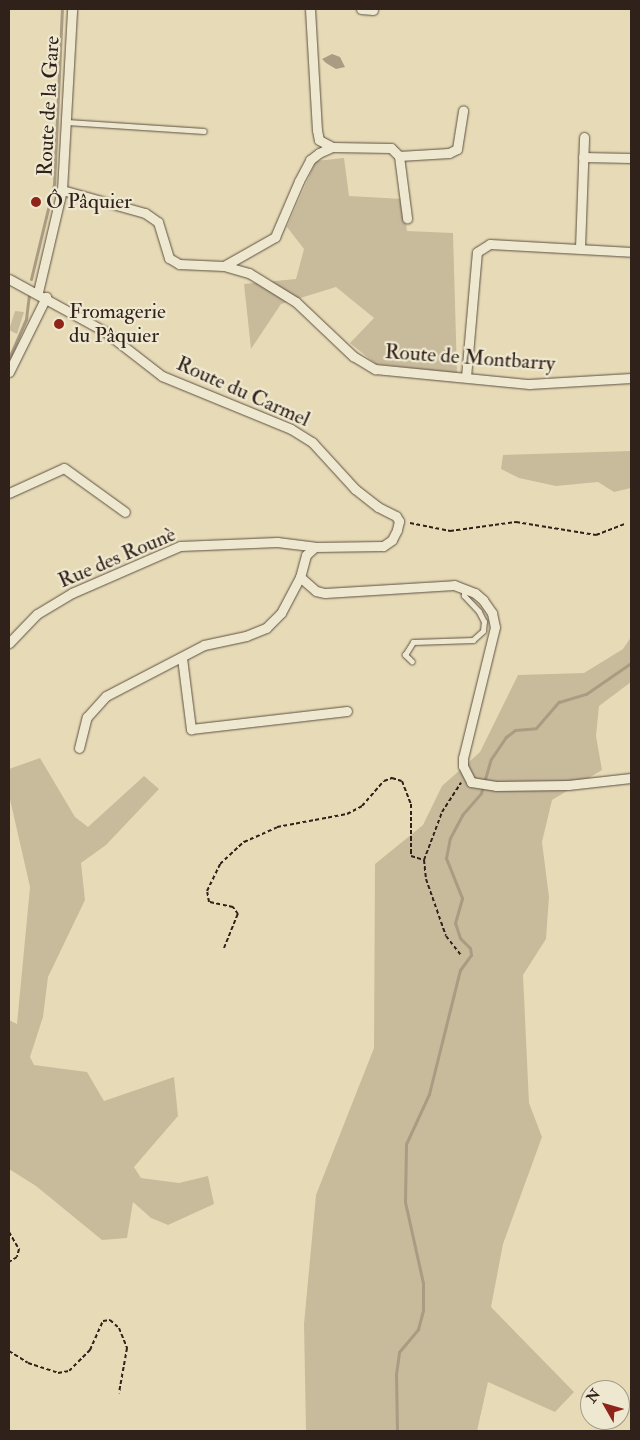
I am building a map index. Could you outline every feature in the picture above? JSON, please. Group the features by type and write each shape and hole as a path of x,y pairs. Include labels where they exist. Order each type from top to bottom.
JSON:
{"street":[{"name":"Route de la Gare","path":"42,295 62,190 72,9"},
{"path":"310,9 319,140 332,147 391,148 399,156 407,218"},
{"path":"361,9 373,10"},
{"path":"399,156 450,153 458,149 463,110"},
{"path":"580,248 584,136"},
{"path":"224,266 276,237 310,160 332,147"},
{"path":"583,157 631,158"},
{"name":"Route de Montbarry","path":"62,190 145,213 158,222 169,258 179,264 224,266 249,273 296,302 353,356 375,369 529,384 631,378"},
{"path":"466,378 476,252 490,244 631,252"},
{"name":"Route du Carmel","path":"9,279 42,295 104,331 162,376 291,429 312,442 355,489 399,521"},
{"path":"9,372 42,295"},
{"path":"9,493 64,468 124,512"},
{"path":"79,748 87,717 106,696 204,645 246,636 266,628 281,613 300,577 306,556 315,547 383,546 392,540 399,521"},
{"name":"Rue des Rounè","path":"9,643 37,614 72,593 180,546 277,542 315,547"},
{"path":"300,577 316,590 325,593 454,585 464,588 483,600 492,613 495,627 463,758 466,776 477,785 568,785 631,778"},
{"path":"182,658 191,730 347,711"}],"lane":[{"path":"67,122 204,131"},
{"path":"412,662 405,655 412,642 473,640 483,631 484,622 479,612 464,596 464,588"}],"path":[{"path":"399,521 450,531 516,522 596,535 625,524"},
{"path":"460,955 446,936 426,879 424,860 442,812 466,776"},
{"path":"224,948 238,914 233,907 209,902 206,892 220,864 231,851 258,834 277,827 347,814 362,806 384,781 397,779 407,790 411,804 409,851 416,859 424,860"},
{"path":"9,1232 19,1249 17,1257 9,1262"},
{"path":"9,1351 28,1363 58,1373 69,1371 90,1350 102,1322 110,1320 119,1328 127,1348 119,1393"}],"shaded area":[{"path":"332,54 340,57 345,67 336,69 322,59"},
{"path":"344,158 349,196 403,199 407,231 453,233 457,373 376,364 350,343 374,318 336,287 281,304 251,349 244,284 296,279 304,249 287,227 316,161"},
{"path":"15,311 24,312 17,334 9,330"},
{"path":"631,451 631,488 614,492 598,482 556,486 519,478 501,469 503,455"},
{"path":"631,637 631,682 599,706 596,736 602,770 552,800 542,842 549,897 546,939 523,975 529,1103 542,1137 503,1244 491,1307 574,1392 555,1412 488,1382 477,1431 306,1431 304,1324 316,1195 374,1048 375,864 423,825 442,786 480,752 518,675 584,673 623,649"},
{"path":"40,758 75,817 88,827 144,776 159,789 106,845 81,863 85,900 48,977 43,1017 30,1057 34,1065 87,1072 104,1101 174,1077 178,1116 134,1167 141,1178 179,1183 208,1176 214,1204 168,1225 151,1218 133,1202 127,1238 102,1240 36,1186 9,1169 9,1020 17,1024 30,887 9,795 9,769"}],"waterway":[{"path":"31,279 54,184 62,9"},
{"path":"9,358 26,319 29,296"},
{"path":"397,1431 396,1374 399,1352 418,1329 423,1310 423,1283 405,1202 406,1144 429,1094 460,970 471,955 470,948 460,938 455,923 462,898 446,858 450,838 462,815 481,793 491,759 506,737 515,730 536,728 559,702 586,694 631,663"}],"place":[{"name":"Ô Pâquier","path":"36,202"},
{"name":"Fromagerie du Pâquier","path":"59,324"}]}
